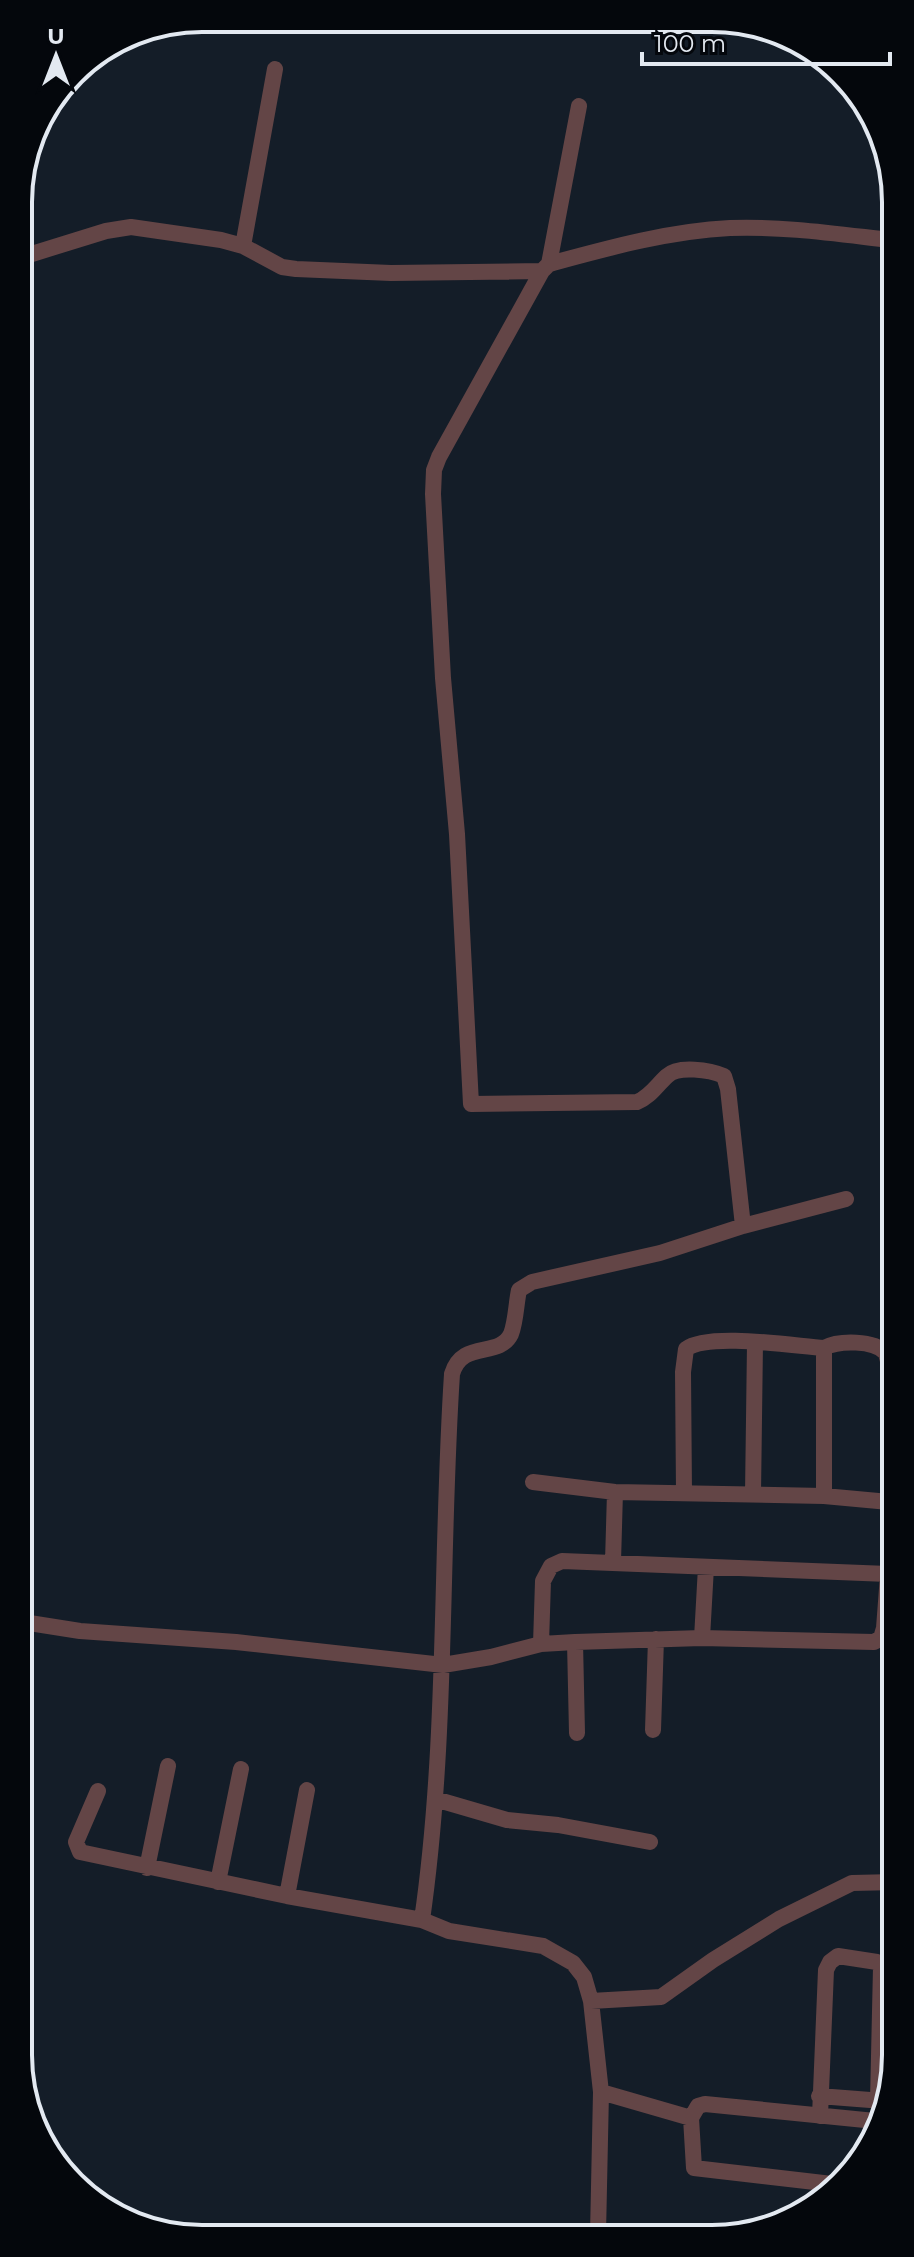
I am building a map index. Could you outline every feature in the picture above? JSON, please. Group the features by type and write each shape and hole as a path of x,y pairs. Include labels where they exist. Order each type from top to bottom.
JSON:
{"street":[{"path":"243,246 275,69"},
{"path":"579,106 546,268 434,470 443,678 457,834 471,1104 637,1102 645,1099 669,1073 680,1070 724,1076 743,1226"},
{"path":"32,254 124,227 221,240 243,246 282,267 391,273 546,268 689,231 732,228 812,231 882,239"},
{"path":"422,1920 435,1799 443,1665 451,1383 455,1364 461,1356 500,1345 510,1337 519,1290 532,1282 660,1253 743,1226 846,1199"},
{"path":"684,1493 683,1372 686,1349 693,1344 719,1340 824,1348 831,1344 875,1345 882,1350"},
{"path":"753,1494 755,1343"},
{"path":"824,1348 824,1496"},
{"path":"533,1482 615,1492 824,1496 882,1492"},
{"path":"613,1562 615,1492"},
{"path":"541,1644 543,1581 551,1566 562,1561 706,1567 882,1566"},
{"path":"702,1638 706,1567"},
{"path":"32,1623 80,1631 252,1644 443,1665 541,1644 702,1638 874,1642 882,1635"},
{"path":"653,1730 656,1639"},
{"path":"575,1642 577,1733"},
{"path":"147,1868 168,1766"},
{"path":"218,1882 241,1769"},
{"path":"287,1896 307,1790"},
{"path":"98,1791 76,1842 80,1852 287,1896 422,1920 449,1931 543,1946 573,1963 584,1977 591,2001 601,2092 598,2225"},
{"path":"435,1799 507,1820 558,1825 650,1842"},
{"path":"591,2001 661,1997 769,1926 840,1889 863,1881 882,1882"},
{"path":"820,2116 826,1970 838,1956 877,1962 881,1967 880,2079"},
{"path":"601,2092 691,2118"},
{"path":"819,2096 876,2101"},
{"path":"824,2183 694,2168 691,2118 698,2106 705,2104 869,2120"}]}
